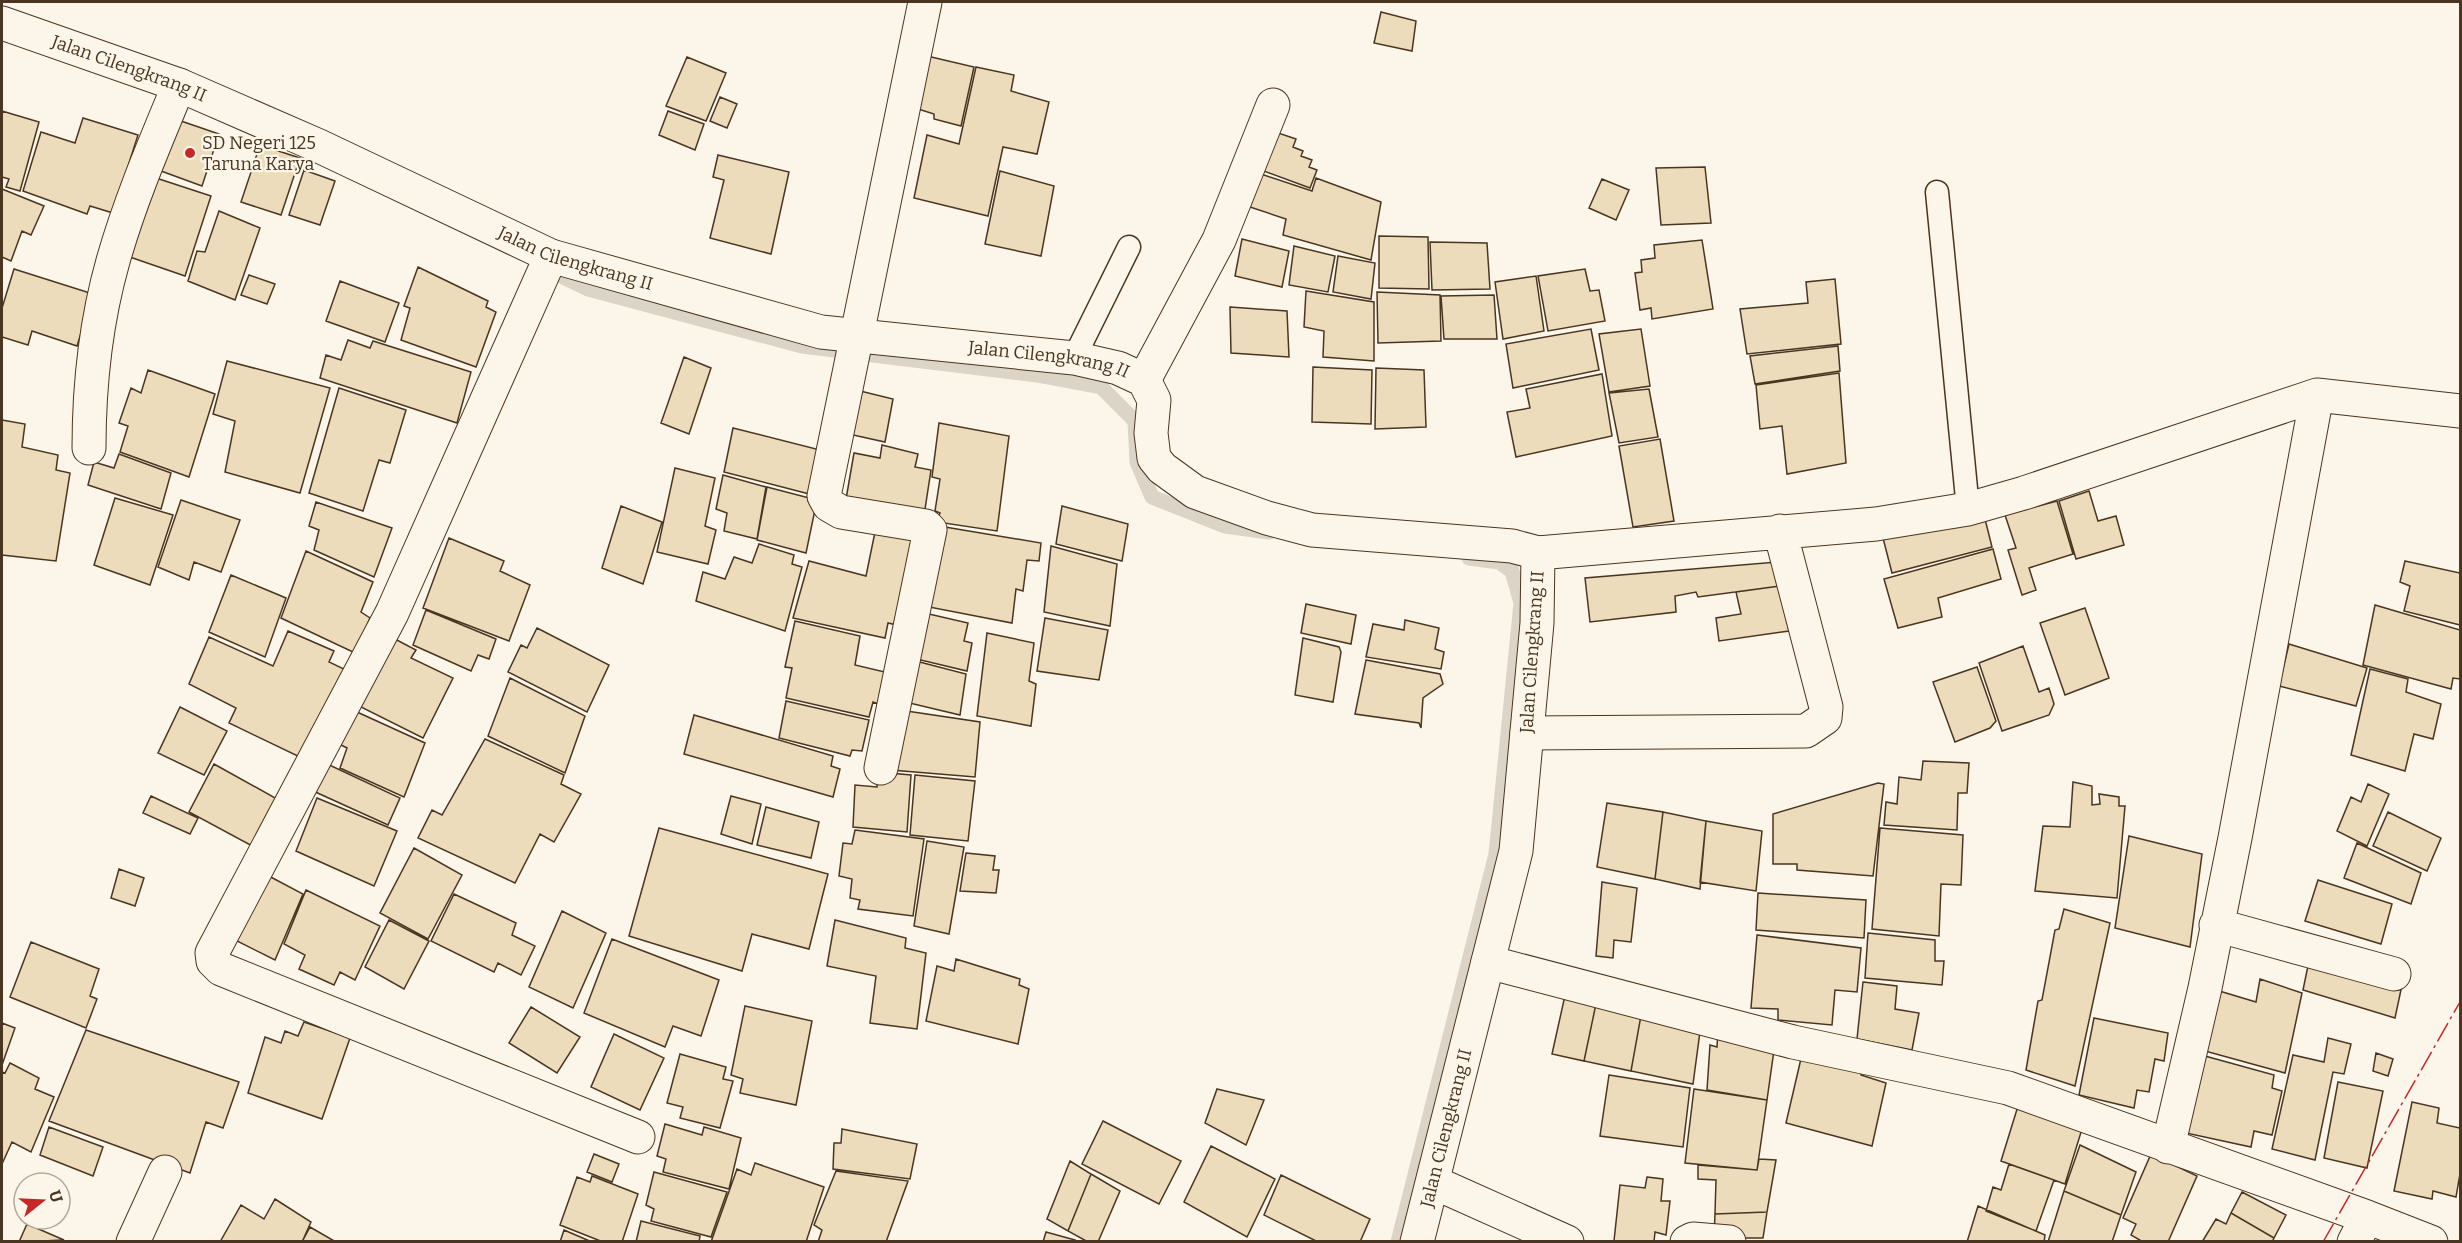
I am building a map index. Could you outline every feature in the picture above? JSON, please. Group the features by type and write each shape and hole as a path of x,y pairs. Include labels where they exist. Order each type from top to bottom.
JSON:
{"street":[{"path":"881,768 930,530 926,526 841,512 829,505 824,496 925,2"},
{"name":"Jalan Cilengkrang II","path":"2,23 179,85 319,146 551,256 821,333 1074,358 1118,368 1144,380 1154,400 1151,433 1154,458 1162,468 1195,492 1267,518 1312,530 1512,546 1538,553 1537,623 1516,850 1417,1242"},
{"path":"89,448 89,409 102,315 113,262 144,170 179,85"},
{"path":"1144,380 1219,240 1273,105"},
{"path":"551,256 392,613 212,953 213,962 221,969 638,1137"},
{"path":"2168,1147 2205,988 2268,669 2317,395"},
{"path":"1538,553 1876,524 1968,508 2024,493 2317,395 2460,411"},
{"path":"1527,733 1806,731 1818,726 1826,718 1826,707 1780,531"},
{"path":"2216,925 2394,974"},
{"path":"1488,962 1793,1042 2008,1088 2168,1147 2360,1229 2431,1242"},
{"path":"133,1242 165,1172"},
{"path":"1433,1182 1568,1242"},
{"path":"1688,1242 1693,1239 1729,1242"}],"lane":[{"path":"1937,192 1968,508"},
{"path":"1074,358 1129,247"}],"building":[{"path":"1381,12 1416,21 1412,51 1374,43"},
{"path":"927,56 974,67 961,126 934,119 934,114 915,108"},
{"path":"687,57 726,73 706,121 666,106"},
{"path":"976,67 1014,75 1011,91 1049,102 1037,154 1003,147 988,216 914,198 927,135 959,144"},
{"path":"720,97 737,104 727,128 710,121"},
{"path":"2,111 39,122 20,191 6,187 9,179 2,177"},
{"path":"668,111 704,124 695,150 659,135"},
{"path":"83,118 138,135 113,213 90,206 87,214 23,191 41,132 75,143"},
{"name":"SD Negeri 125 Taruna Karya","path":"178,120 219,134 202,186 161,171"},
{"path":"1269,130 1296,139 1293,147 1303,151 1301,156 1312,160 1309,167 1317,170 1310,188 1261,170"},
{"path":"260,145 300,158 281,215 241,202"},
{"path":"718,155 789,172 771,254 710,238 724,180 713,177"},
{"path":"1705,167 1711,223 1661,225 1656,168"},
{"path":"304,170 335,181 320,225 289,215"},
{"path":"1000,171 1054,186 1041,256 985,244"},
{"path":"1261,174 1312,191 1316,178 1381,202 1371,260 1283,235 1286,219 1250,207"},
{"path":"150,176 211,196 185,276 124,255"},
{"path":"1602,179 1629,190 1616,220 1589,208"},
{"path":"2,189 44,206 31,235 22,231 11,261 2,257"},
{"path":"219,211 260,228 235,300 188,281 197,251 205,252"},
{"path":"1379,236 1428,237 1429,289 1379,288"},
{"path":"1242,239 1289,251 1282,287 1235,276"},
{"path":"1702,240 1713,309 1652,319 1651,308 1640,310 1635,273 1642,272 1641,260 1655,258 1654,245"},
{"path":"1430,242 1487,243 1490,289 1432,290"},
{"path":"1294,246 1335,256 1328,292 1289,285"},
{"path":"1338,256 1375,263 1371,299 1333,292"},
{"path":"418,267 488,301 486,307 496,312 476,367 401,340 410,308 404,306"},
{"path":"14,269 93,294 77,346 32,331 28,345 2,337 2,308"},
{"path":"1585,269 1590,291 1599,290 1605,321 1548,331 1538,276"},
{"path":"249,275 275,284 267,304 241,295"},
{"path":"1536,276 1544,331 1503,339 1495,282"},
{"path":"1835,279 1841,344 1747,354 1740,309 1808,303 1806,282"},
{"path":"340,281 399,303 385,342 326,321"},
{"path":"1306,291 1374,302 1374,361 1323,357 1324,331 1304,327"},
{"path":"1377,292 1440,295 1441,341 1378,343"},
{"path":"1494,295 1497,339 1444,339 1441,296"},
{"path":"1230,307 1287,311 1289,357 1231,353"},
{"path":"1591,329 1599,370 1513,388 1506,344"},
{"path":"1641,329 1650,386 1609,392 1599,334"},
{"path":"348,340 370,348 373,341 471,372 457,423 320,378 326,355 341,360"},
{"path":"1838,346 1840,371 1755,384 1750,356"},
{"path":"684,357 711,368 689,434 661,423"},
{"path":"227,361 330,388 300,493 225,472 235,421 213,414"},
{"path":"1313,367 1372,370 1371,424 1312,422"},
{"path":"1376,368 1424,370 1426,427 1375,429"},
{"path":"148,370 215,394 189,477 120,452 128,426 119,423 131,388 141,393"},
{"path":"1839,373 1846,463 1787,474 1782,426 1760,429 1756,385"},
{"path":"1602,374 1612,436 1516,457 1507,412 1530,408 1526,389"},
{"path":"339,388 406,410 390,463 379,460 363,511 309,493"},
{"path":"852,389 893,399 885,442 844,433"},
{"path":"1649,389 1658,437 1619,443 1609,393"},
{"path":"2,420 25,424 22,447 58,455 56,470 70,473 56,561 2,555"},
{"path":"939,423 1009,436 997,531 937,522 940,513 935,511 940,479 932,477"},
{"path":"733,428 824,451 817,496 724,472"},
{"path":"1660,439 1674,521 1633,527 1619,446"},
{"path":"882,445 918,454 915,467 931,470 923,522 845,505 854,453 880,458"},
{"path":"119,454 171,473 161,509 88,485 94,462 114,468"},
{"path":"675,468 715,478 705,526 716,530 708,564 657,552"},
{"path":"723,475 766,487 757,539 724,531 727,513 716,509"},
{"path":"767,487 817,500 806,553 757,540"},
{"path":"2089,491 2098,521 2116,516 2124,545 2076,559 2059,501"},
{"path":"115,498 173,515 150,585 94,565"},
{"path":"181,500 240,520 221,572 194,562 189,580 158,567"},
{"path":"2057,501 2073,554 2029,568 2036,590 2022,595 2008,550 2016,548 2005,515"},
{"path":"316,502 392,528 374,577 314,550 319,530 309,526"},
{"path":"621,506 662,522 643,584 602,568"},
{"path":"1062,506 1128,524 1122,561 1056,544"},
{"path":"1984,515 1992,547 1892,573 1883,538"},
{"path":"945,527 1041,543 1039,561 1027,560 1023,591 1016,589 1012,623 929,607"},
{"path":"921,528 905,627 888,623 885,638 793,618 809,561 866,576 875,532"},
{"path":"449,538 504,561 500,571 530,585 509,641 423,608"},
{"path":"759,544 794,555 792,564 802,567 785,631 696,601 703,572 725,579 734,557 752,563"},
{"path":"1051,546 1117,564 1110,626 1044,612"},
{"path":"1993,549 2001,579 1938,598 1942,617 1898,628 1884,579"},
{"path":"306,551 373,582 361,612 370,618 355,653 281,618"},
{"path":"2405,561 2460,573 2460,625 2404,611 2410,586 2400,582"},
{"path":"1777,562 1780,586 1698,597 1696,592 1675,596 1676,612 1590,622 1585,578"},
{"path":"231,575 286,598 265,657 209,632"},
{"path":"1780,586 1789,631 1719,641 1716,618 1741,614 1736,592"},
{"path":"1306,604 1356,615 1351,644 1301,633"},
{"path":"2375,605 2460,630 2460,679 2453,678 2451,689 2363,665"},
{"path":"2085,608 2109,678 2065,695 2040,623"},
{"path":"426,610 496,639 489,659 478,655 471,671 413,645"},
{"path":"916,611 968,623 964,641 972,643 967,671 908,657"},
{"path":"1045,618 1108,630 1099,680 1037,671"},
{"path":"1405,620 1439,628 1435,649 1444,652 1441,669 1366,657 1373,624 1404,630"},
{"path":"795,621 860,636 855,665 889,673 882,705 873,702 869,717 786,698 792,668 785,667"},
{"path":"537,628 609,665 587,712 508,672 521,645 527,648"},
{"path":"288,631 334,651 329,662 346,670 306,760 229,723 236,708 189,684 209,637 273,666"},
{"path":"987,633 1034,643 1029,681 1036,684 1031,726 977,716"},
{"path":"393,638 416,650 411,658 453,678 423,738 359,706"},
{"path":"1303,638 1339,647 1341,652 1333,702 1295,695"},
{"path":"2289,644 2367,668 2356,706 2279,686"},
{"path":"2023,646 2039,692 2049,688 2054,704 2049,715 2002,731 1979,663"},
{"path":"908,659 966,674 960,715 901,701"},
{"path":"1366,660 1440,674 1443,684 1423,698 1421,728 1419,723 1355,714"},
{"path":"1977,667 1996,721 1990,728 1955,742 1933,682"},
{"path":"2370,669 2408,679 2406,692 2441,704 2433,739 2414,734 2405,771 2351,755"},
{"path":"510,678 585,716 565,773 488,736"},
{"path":"786,701 869,720 862,751 852,750 850,756 779,738"},
{"path":"180,707 227,731 204,775 158,753"},
{"path":"346,707 425,743 404,797 340,768 347,748 331,740"},
{"path":"893,709 980,722 975,777 891,770"},
{"path":"694,715 833,756 831,766 840,769 833,797 684,754"},
{"path":"485,739 564,775 561,784 581,794 554,842 540,834 515,883 418,838 432,810 442,815"},
{"path":"1923,761 1969,763 1967,793 1958,793 1957,830 1884,825 1886,802 1897,804 1899,777 1921,780"},
{"path":"323,762 400,798 388,825 311,790"},
{"path":"214,764 277,799 254,847 189,812"},
{"path":"878,772 911,775 907,832 853,827 855,785 877,787"},
{"path":"915,775 975,781 968,841 910,835"},
{"path":"2073,782 2092,786 2092,805 2100,804 2099,794 2119,797 2119,806 2125,806 2117,898 2035,891 2043,826 2070,827"},
{"path":"1878,783 1884,784 1873,876 1797,870 1797,864 1773,864 1773,814"},
{"path":"2368,784 2389,794 2367,846 2337,831 2351,797 2361,802"},
{"path":"151,796 198,818 190,834 143,813"},
{"path":"731,796 761,804 752,844 721,834"},
{"path":"317,798 397,831 374,886 296,851"},
{"path":"1607,803 1663,812 1655,879 1597,867"},
{"path":"766,807 819,822 811,858 757,845"},
{"path":"1663,812 1706,821 1700,889 1655,879"},
{"path":"2388,812 2441,838 2427,871 2373,846"},
{"path":"1706,821 1762,831 1756,891 1700,882"},
{"path":"659,828 828,874 809,949 752,934 742,971 629,936"},
{"path":"1880,828 1963,835 1961,885 1941,884 1939,936 1872,929"},
{"path":"855,830 924,839 913,916 858,909 860,900 850,898 852,879 839,876 843,843 852,844"},
{"path":"2129,836 2202,854 2190,947 2115,928"},
{"path":"927,841 964,847 949,934 914,926"},
{"path":"2357,843 2421,873 2411,904 2344,878"},
{"path":"414,848 462,875 428,939 380,913"},
{"path":"966,853 995,856 993,870 999,870 996,893 960,891"},
{"path":"119,869 144,878 135,906 111,898"},
{"path":"265,874 303,894 275,960 235,940"},
{"path":"2318,880 2392,904 2381,944 2305,921"},
{"path":"1602,882 1637,888 1631,942 1614,940 1613,958 1596,956"},
{"path":"306,890 380,926 355,980 340,972 334,985 299,969 305,955 284,944"},
{"path":"1758,893 1866,900 1864,938 1756,930"},
{"path":"454,894 516,923 512,935 535,946 521,975 498,963 494,972 431,941"},
{"path":"2064,909 2110,923 2075,1086 2026,1070 2038,1001 2042,1000 2055,930 2059,929"},
{"path":"562,911 606,933 573,1008 529,987"},
{"path":"389,920 429,941 404,989 365,967"},
{"path":"835,920 906,938 905,948 926,953 917,1029 870,1023 876,976 827,966"},
{"path":"1868,933 1935,940 1935,961 1944,961 1942,985 1865,978"},
{"path":"1757,935 1861,948 1857,992 1835,990 1832,1025 1778,1020 1778,1009 1751,1008"},
{"path":"612,939 719,980 701,1036 673,1026 665,1047 584,1013"},
{"path":"31,942 99,969 90,996 97,999 86,1028 10,997"},
{"path":"2310,956 2402,985 2395,1018 2303,990"},
{"path":"956,959 1020,979 1019,985 1029,989 1018,1044 926,1021 937,966 954,971"},
{"path":"2260,979 2302,993 2285,1073 2205,1051 2216,990 2256,1002"},
{"path":"1863,982 1897,986 1895,1009 1919,1013 1912,1050 1857,1039"},
{"path":"1566,991 1597,999 1584,1061 1552,1054"},
{"path":"1597,999 1642,1010 1631,1071 1584,1061"},
{"path":"745,1006 812,1021 796,1105 740,1093 743,1079 731,1075"},
{"path":"531,1007 580,1037 557,1073 509,1043"},
{"path":"1642,1010 1701,1024 1693,1084 1631,1071"},
{"path":"2094,1018 2168,1033 2164,1061 2155,1059 2149,1092 2137,1090 2134,1108 2079,1095"},
{"path":"304,1022 350,1038 322,1119 248,1093 265,1037 281,1043 285,1031 298,1036"},
{"path":"2,1023 15,1028 2,1065"},
{"path":"86,1030 239,1082 223,1128 206,1122 190,1173 49,1121"},
{"path":"1718,1030 1775,1043 1767,1100 1707,1090 1710,1045 1717,1047"},
{"path":"614,1034 664,1058 640,1110 591,1087"},
{"path":"2328,1038 2351,1044 2344,1074 2333,1072 2315,1160 2272,1149 2293,1055 2324,1062"},
{"path":"1803,1050 1863,1065 1861,1075 1886,1083 1872,1146 1786,1123"},
{"path":"2376,1053 2393,1059 2388,1076 2373,1071"},
{"path":"680,1054 726,1067 723,1079 733,1081 720,1128 680,1118 683,1107 667,1103"},
{"path":"2205,1056 2274,1075 2272,1088 2282,1091 2272,1135 2254,1131 2251,1147 2186,1133"},
{"path":"10,1063 39,1078 35,1089 54,1097 31,1152 12,1142 2,1164 2,1072 5,1073"},
{"path":"1609,1075 1690,1088 1683,1147 1600,1136"},
{"path":"2338,1082 2383,1091 2367,1168 2324,1158"},
{"path":"1217,1089 1264,1100 1246,1145 1205,1123"},
{"path":"1694,1089 1767,1100 1757,1170 1685,1163"},
{"path":"2412,1102 2439,1108 2437,1123 2460,1128 2460,1174 2456,1197 2433,1191 2432,1199 2394,1191"},
{"path":"2018,1106 2082,1129 2065,1184 2001,1161"},
{"path":"1103,1121 1181,1161 1159,1204 1082,1164"},
{"path":"665,1124 702,1135 704,1127 741,1138 729,1189 663,1172 666,1159 657,1156"},
{"path":"49,1127 103,1147 93,1176 40,1155"},
{"path":"842,1129 917,1144 910,1179 833,1169 834,1143 841,1143"},
{"path":"2080,1145 2136,1172 2121,1215 2064,1191"},
{"path":"1211,1146 1275,1179 1247,1237 1184,1202"},
{"path":"594,1154 619,1164 612,1182 587,1172"},
{"path":"2151,1154 2197,1176 2168,1242 2143,1242 2131,1235 2136,1224 2123,1218"},
{"path":"1759,1159 1776,1160 1767,1212 1715,1214 1716,1180 1698,1179 1698,1165 1757,1170"},
{"path":"1070,1161 1091,1174 1068,1231 1047,1219"},
{"path":"755,1163 824,1187 806,1242 711,1242 737,1169 751,1175"},
{"path":"2009,1164 2054,1180 2036,1231 1986,1211 1993,1187 2001,1190"},
{"path":"836,1171 908,1181 886,1242 818,1242 822,1230 814,1225"},
{"path":"654,1172 727,1192 711,1237 651,1221 654,1209 646,1205"},
{"path":"1091,1174 1120,1191 1098,1242 1088,1242 1068,1231"},
{"path":"1281,1175 1370,1219 1360,1242 1318,1242 1264,1215"},
{"path":"592,1176 638,1194 622,1242 603,1242 560,1225 577,1177 590,1182"},
{"path":"1647,1177 1663,1179 1661,1201 1670,1201 1666,1235 1655,1232 1654,1242 1614,1241 1620,1185 1645,1188"},
{"path":"2064,1191 2121,1215 2112,1242 2048,1242"},
{"path":"2242,1192 2286,1215 2274,1238 2231,1213"},
{"path":"275,1199 311,1222 302,1242 220,1242 241,1205 264,1219"},
{"path":"1978,1206 2045,1235 2044,1242 1967,1242"},
{"path":"1767,1212 1763,1238 1714,1238 1715,1214"},
{"path":"2231,1213 2274,1238 2272,1242 2202,1242 2216,1219 2226,1224"},
{"path":"641,1221 700,1236 699,1242 636,1242"},
{"path":"310,1227 336,1242 302,1242"},
{"path":"564,1230 592,1242 560,1242"},
{"path":"24,1231 43,1231 64,1240 19,1242"},
{"path":"1046,1232 1075,1240 1074,1242 1043,1242"}],"waterway":[{"path":"557,274 588,289 802,346 843,351"},
{"path":"865,354 1037,375 1101,387 1135,421 1137,462 1152,497 1225,526 1269,532"},
{"path":"1398,1242 1496,854 1521,603 1512,571 1499,562 1469,558"}],"power":[{"path":"2323,1242 2460,1002"}],"place":[{"name":"SD Negeri 125 Taruna Karya","path":"190,153"}]}
